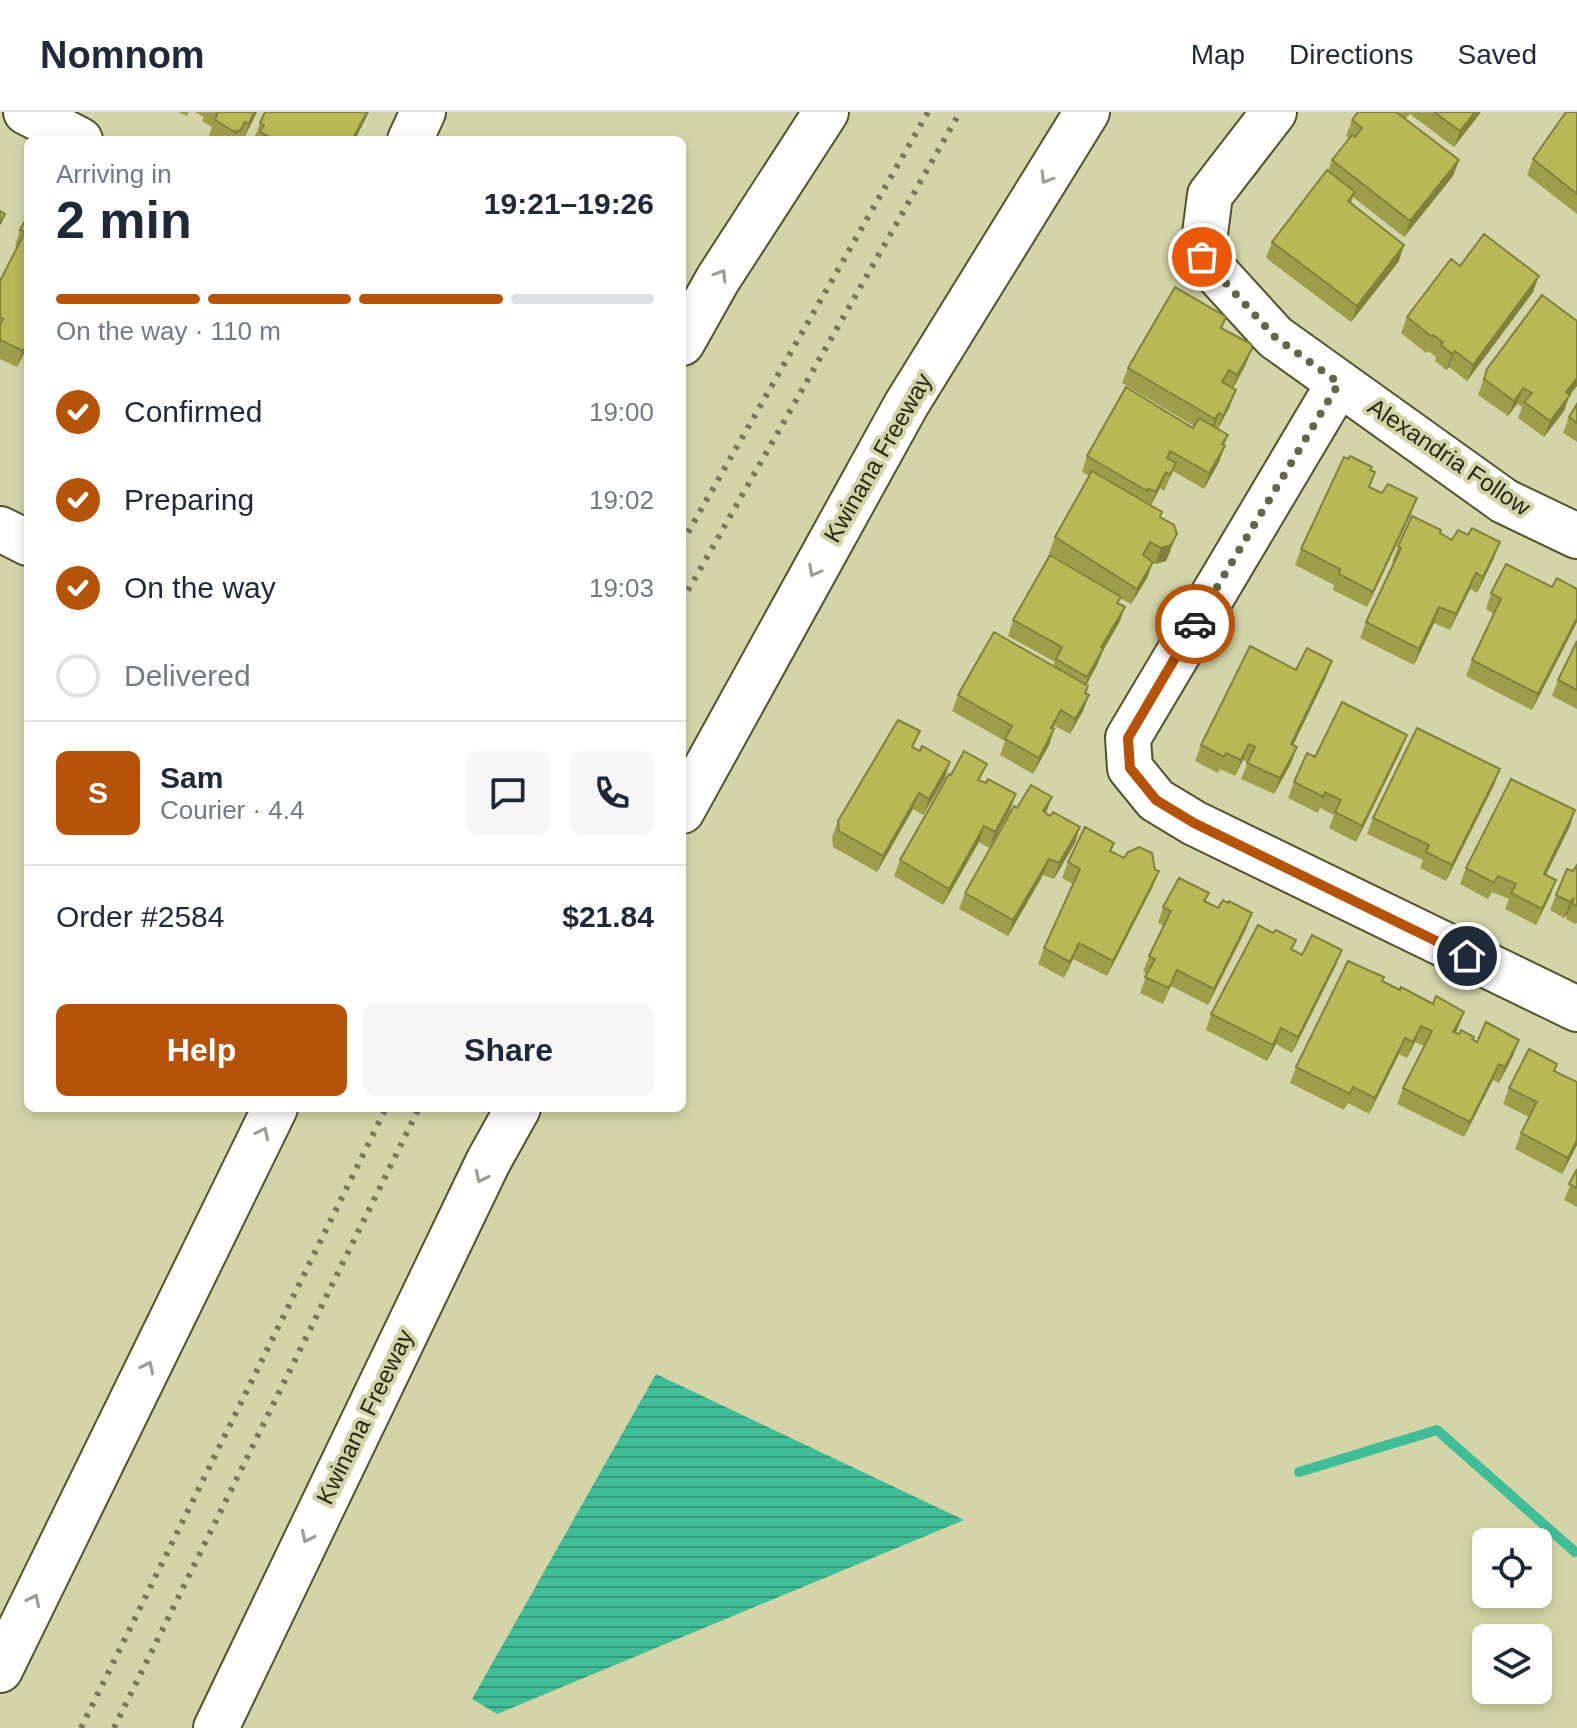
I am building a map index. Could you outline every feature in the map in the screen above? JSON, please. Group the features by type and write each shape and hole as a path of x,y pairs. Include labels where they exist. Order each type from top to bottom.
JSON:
{"main road":[{"path":"26,112 72,136"},
{"path":"412,136 423,112"},
{"path":"686,336 718,279 826,112"},
{"name":"Kwinana Freeway","path":"686,804 906,405 1087,112"},
{"name":"Alexandria Follow","path":"1274,112 1210,195 1202,257 1275,337 1504,501 1577,536"},
{"path":"1339,383 1128,738 1130,768 1156,800 1194,823 1577,1009"},
{"path":"0,529 24,541"},
{"path":"0,1670 273,1112"},
{"name":"Kwinana Freeway","path":"216,1728 488,1162 516,1112"}],"shaded area":[{"path":"656,1374 964,1520 497,1714 472,1699"}],"building":[{"path":"218,112 254,112 249,124 245,122 236,133 215,120"},
{"path":"265,112 367,112 354,136 268,136 260,132 264,125 260,123"},
{"path":"1358,112 1396,112 1459,160 1410,221 1332,160 1352,135 1355,137 1362,128 1352,120"},
{"path":"1434,112 1475,112 1460,131"},
{"path":"1566,112 1577,112 1577,194 1533,159"},
{"path":"1327,170 1355,192 1348,201 1404,245 1357,306 1272,242"},
{"path":"24,234 23,351 0,340 3,319 0,317 0,281"},
{"path":"1484,234 1539,276 1473,365 1455,351 1452,354 1441,345 1443,342 1407,317 1451,259 1460,266"},
{"path":"1175,287 1226,317 1221,328 1251,344 1252,349 1237,375 1229,370 1222,382 1236,390 1223,416 1219,413 1215,419 1128,368"},
{"path":"1542,295 1577,321 1577,378 1566,392 1570,395 1550,421 1524,402 1532,393 1523,388 1514,401 1484,379 1487,369"},
{"path":"1126,387 1193,428 1199,418 1228,435 1209,473 1170,451 1167,458 1176,463 1170,475 1166,472 1156,491 1147,491 1087,456"},
{"path":"1577,404 1577,423 1569,417"},
{"path":"1350,456 1372,467 1370,470 1375,472 1369,487 1382,493 1388,484 1417,498 1373,592 1339,574 1340,569 1301,549 1344,457 1348,459"},
{"path":"1092,471 1162,512 1160,517 1174,525 1177,534 1171,545 1161,548 1150,542 1143,555 1153,562 1137,589 1055,537"},
{"path":"1412,516 1441,530 1440,533 1452,540 1458,530 1468,535 1472,528 1500,542 1483,577 1476,573 1456,614 1439,607 1419,649 1366,622 1401,548 1398,546"},
{"path":"1050,555 1121,597 1117,603 1125,607 1087,677 1056,659 1062,647 1013,620"},
{"path":"1506,564 1552,587 1557,578 1577,589 1577,618 1538,694 1472,660 1501,599 1491,593"},
{"path":"994,632 1088,686 1085,693 1089,695 1075,719 1061,710 1039,758 1005,739 1012,726 958,695"},
{"path":"1577,641 1577,690 1558,680"},
{"path":"1250,646 1296,670 1307,648 1332,661 1291,744 1297,747 1280,778 1247,763 1255,747 1249,744 1241,760 1226,753 1224,757 1201,745"},
{"path":"1342,702 1407,735 1362,826 1335,812 1341,800 1325,792 1324,797 1294,782 1307,753 1315,757"},
{"path":"898,720 920,731 912,747 920,751 922,746 950,762 929,799 919,793 883,856 839,831 838,821"},
{"path":"1417,728 1500,769 1452,865 1426,852 1429,845 1373,818"},
{"path":"964,751 987,764 978,780 986,783 988,779 1016,794 995,832 984,826 949,889 900,860"},
{"path":"1511,779 1575,810 1544,874 1556,880 1542,909 1511,893 1516,884 1498,876 1494,883 1466,868"},
{"path":"1031,785 1052,797 1043,811 1050,816 1053,812 1080,827 1059,863 1049,859 1013,920 965,893 1014,806 1017,808"},
{"path":"1085,827 1114,843 1110,851 1124,858 1128,852 1139,847 1152,853 1155,870 1159,871 1113,961 1079,943 1070,962 1044,948 1080,869 1068,862"},
{"path":"1577,865 1577,906 1572,904 1574,898 1570,902 1556,895 1567,869 1573,871"},
{"path":"1179,878 1209,893 1204,901 1218,908 1223,900 1252,913 1214,989 1177,970 1169,988 1145,977 1155,959 1149,956 1171,911 1163,907"},
{"path":"1258,925 1296,940 1291,949 1302,955 1312,935 1342,950 1298,1037 1281,1028 1273,1045 1211,1014"},
{"path":"1348,961 1384,977 1382,981 1400,990 1401,987 1433,1004 1436,996 1464,1012 1453,1032 1459,1034 1461,1030 1477,1042 1486,1022 1519,1040 1505,1067 1499,1064 1470,1122 1403,1088 1432,1031 1421,1026 1413,1042 1405,1038 1375,1098 1353,1087 1350,1094 1296,1067"},
{"path":"1529,1049 1557,1064 1554,1071 1577,1082 1577,1140 1568,1158 1521,1133 1537,1102 1509,1088"},
{"path":"1577,1169 1577,1188 1569,1184"}],"waterway":[{"path":"1299,1472 1437,1430 1575,1552"}],"railway":[{"path":"686,536 928,112"},
{"path":"686,594 960,112"},
{"path":"81,1728 384,1112"},
{"path":"114,1728 417,1112"}],"way so far":[{"path":"1195,624 1339,383 1275,337 1202,257"}],"route":[{"path":"1195,624 1128,738 1130,768 1156,800 1194,823 1467,956"}]}
